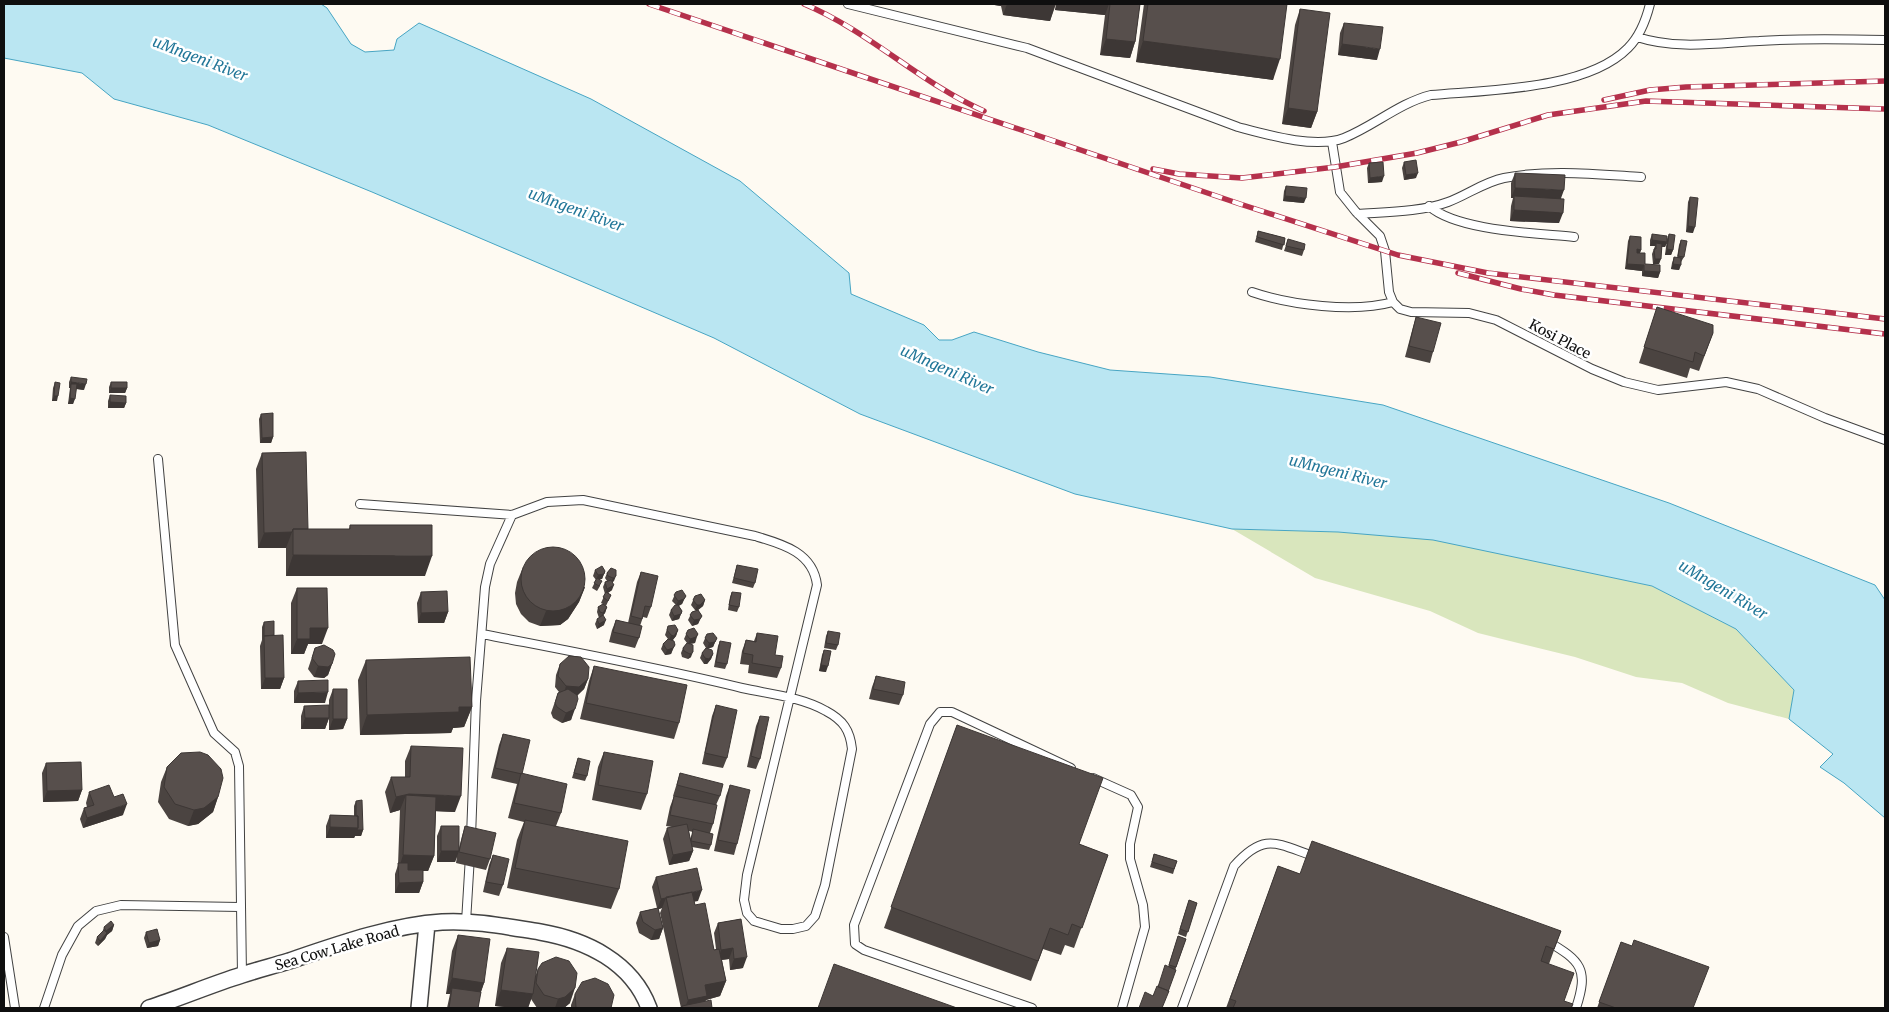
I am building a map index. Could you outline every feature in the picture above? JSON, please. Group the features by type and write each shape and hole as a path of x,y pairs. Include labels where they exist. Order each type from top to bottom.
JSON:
{"street":[{"name":"Sea Cow Lake Road","path":"149,1008 242,975 376,934 427,924 466,922 559,936 595,951 622,966 634,980 649,1008"},
{"path":"419,1008 427,924"}],"lane":[{"path":"848,4 1027,48 1238,127 1272,136 1332,142 1346,137 1416,99 1431,95 1565,80 1613,60 1628,48 1637,37 1650,4"},
{"path":"1637,37 1654,43 1703,45 1807,39 1885,40"},
{"path":"1252,292 1266,297 1336,307 1378,306 1393,302 1389,292 1385,251 1380,236 1340,192 1332,142"},
{"path":"1358,214 1447,203 1501,179 1524,174 1567,172 1641,177"},
{"path":"1429,206 1436,213 1448,218 1484,226 1574,237"},
{"name":"Kosi Place","path":"1393,302 1400,308 1411,312 1469,313 1496,320 1592,370 1624,382 1658,390 1702,383 1726,382 1758,389 1825,418 1885,440"},
{"path":"158,459 175,645 214,734 234,752 239,766 242,975"},
{"path":"360,504 512,515 546,502 583,500 755,536 778,543 799,553 815,573 817,585 789,699 756,828 744,900 747,913 754,921 781,929 806,926 815,916 820,903 852,749 850,737 844,723 825,710 789,699 689,675 482,634"},
{"path":"466,922 476,701 485,587 490,564 512,515"},
{"path":"1032,1008 864,950 855,944 854,925 930,724 940,712 952,712 1134,799 1138,812 1130,844 1130,859 1143,905 1145,927 1122,1008"},
{"path":"1182,1008 1234,866 1248,850 1262,844 1273,843 1320,859"},
{"path":"44,1008 62,955 78,926 96,910 121,905 240,907"},
{"path":"4,937 15,1008"},
{"path":"1540,937 1570,954 1578,966 1584,979 1576,1008"}],"green space":[{"path":"1232,529 1338,532 1433,539 1652,586 1736,629 1794,690 1789,719 1728,703 1682,683 1636,677 1575,657 1478,633 1430,611 1315,578"}],"water":[{"name":"uMngeni River","path":"4,4 321,4 327,8 351,44 365,52 394,50 397,39 419,23 591,99 740,181 849,273 851,294 924,325 939,340 952,340 974,332 1038,352 1110,370 1210,377 1383,405 1669,503 1875,585 1885,600 1885,818 1844,783 1820,767 1833,754 1789,719 1794,690 1736,629 1652,586 1433,540 1338,532 1232,529 1075,494 860,414 714,338 372,192 208,125 114,99 82,73 4,58"}],"building":[{"path":"1110,4 1140,4 1135,42 1106,39"},
{"path":"1148,4 1287,4 1280,59 1143,41"},
{"path":"1300,9 1330,13 1317,112 1288,108"},
{"path":"1344,23 1383,27 1380,49 1342,44"},
{"path":"1416,160 1418,173 1406,175 1404,162"},
{"path":"1383,162 1384,176 1370,178 1369,163"},
{"path":"1515,173 1565,175 1564,190 1515,188"},
{"path":"1286,186 1307,188 1306,198 1285,196"},
{"path":"1514,196 1564,199 1563,213 1514,210"},
{"path":"1690,197 1698,198 1695,227 1688,226"},
{"path":"1258,231 1285,238 1284,245 1257,237"},
{"path":"1652,234 1667,236 1667,242 1652,240"},
{"path":"1669,234 1675,235 1673,250 1667,249"},
{"path":"1630,236 1641,237 1641,250 1637,249 1637,253 1645,253 1645,264 1660,265 1660,272 1644,271 1644,265 1627,264"},
{"path":"1288,239 1305,244 1304,250 1286,246"},
{"path":"1681,240 1687,241 1684,257 1678,256"},
{"path":"1656,243 1662,244 1661,259 1655,259 1654,249 1656,249"},
{"path":"1674,257 1681,258 1681,265 1673,264"},
{"path":"1657,307 1713,325 1713,333 1704,356 1695,352 1693,362 1644,347"},
{"path":"1416,317 1441,323 1433,352 1409,346"},
{"path":"71,377 87,379 86,384 71,382"},
{"path":"55,382 60,383 58,396 54,396"},
{"path":"111,382 127,382 127,388 111,388"},
{"path":"71,384 77,384 75,399 70,398"},
{"path":"110,395 126,396 126,403 110,402"},
{"path":"273,413 273,437 262,438 261,414"},
{"path":"306,452 308,529 293,529 292,532 264,533 262,453"},
{"path":"350,525 432,525 432,556 293,555 293,529 350,529"},
{"path":"553,547 565,549 576,556 583,567 585,579 583,591 576,602 565,609 553,611 541,609 530,602 523,591 521,579 523,567 530,556 541,549"},
{"path":"737,565 758,569 755,583 734,578"},
{"path":"602,566 605,571 604,574 598,575 595,570"},
{"path":"611,568 616,570 616,576 613,578 608,576 607,573"},
{"path":"641,572 658,576 651,607 645,606 642,619 631,616"},
{"path":"597,578 602,581 599,586 594,583"},
{"path":"611,580 614,585 607,589 605,582"},
{"path":"297,588 327,588 328,628 310,628 310,639 297,639"},
{"path":"682,590 686,596 678,601 674,595"},
{"path":"447,591 448,612 421,613 421,592"},
{"path":"606,592 611,595 608,601 603,597"},
{"path":"732,592 741,593 739,607 729,605"},
{"path":"701,594 705,600 700,605 697,605 693,600 695,596"},
{"path":"603,604 607,607 603,613 600,612 598,607"},
{"path":"675,605 678,605 682,611 681,614 674,616 671,610"},
{"path":"698,610 702,616 700,619 694,620 690,615"},
{"path":"603,615 606,620 599,624 597,619"},
{"path":"616,620 642,626 639,638 613,632"},
{"path":"274,621 274,635 264,636 264,622"},
{"path":"675,625 678,630 674,636 667,630 668,626"},
{"path":"694,628 698,634 690,639 686,634 688,630"},
{"path":"828,631 840,633 838,645 826,643"},
{"path":"713,633 717,638 715,642 709,643 705,638 707,634"},
{"path":"757,633 778,636 775,655 783,656 781,668 752,663 753,655 743,653 746,640 756,642"},
{"path":"283,635 284,678 265,678 264,636"},
{"path":"668,639 674,641 675,645 667,650 663,644"},
{"path":"720,641 731,643 727,664 716,662"},
{"path":"687,643 693,645 693,652 690,654 684,651 683,648"},
{"path":"324,645 333,650 335,654 332,664 328,667 318,666 312,658 315,648"},
{"path":"706,648 712,650 713,654 709,659 705,658 702,653"},
{"path":"824,650 831,651 828,666 821,665"},
{"path":"569,656 581,657 589,667 588,679 579,687 566,686 558,676 560,664"},
{"path":"470,657 472,707 459,707 459,712 367,715 366,660"},
{"path":"594,666 687,685 679,723 586,703"},
{"path":"876,676 905,682 903,695 873,689"},
{"path":"328,680 328,692 298,693 298,681"},
{"path":"333,689 347,689 347,719 333,719"},
{"path":"568,689 577,695 578,699 575,709 566,713 557,707 555,703 558,693"},
{"path":"329,705 329,718 305,718 304,706"},
{"path":"716,705 737,710 727,758 705,753"},
{"path":"760,716 769,717 760,759 751,756"},
{"path":"957,725 1103,778 1079,844 1108,855 1082,928 1072,924 1068,935 1050,928 1038,961 891,907"},
{"path":"503,734 530,740 522,774 495,768"},
{"path":"411,746 463,748 461,796 409,794 396,797 391,777 410,777"},
{"path":"200,752 208,755 221,769 223,778 218,797 204,808 194,810 175,804 164,787 167,767 181,753"},
{"path":"604,752 653,761 647,794 598,785"},
{"path":"578,758 590,761 587,776 574,773"},
{"path":"81,762 82,790 47,791 46,763"},
{"path":"521,773 567,784 561,813 514,803"},
{"path":"680,773 723,784 720,796 677,785"},
{"path":"109,785 114,797 123,794 127,804 87,818 84,808 94,805 89,792"},
{"path":"730,785 750,790 737,844 718,840"},
{"path":"406,795 436,797 434,856 403,855"},
{"path":"674,796 717,805 713,824 670,815"},
{"path":"362,800 363,830 357,830 356,801"},
{"path":"330,815 358,816 358,828 330,827"},
{"path":"525,820 628,841 619,889 515,868"},
{"path":"687,824 693,851 673,855 667,828"},
{"path":"441,826 459,826 459,851 441,851"},
{"path":"465,826 496,833 490,859 459,852"},
{"path":"693,829 713,834 711,845 691,841"},
{"path":"1312,841 1561,931 1554,949 1546,946 1541,961 1574,973 1564,1001 1573,1004 1571,1008 1233,1008 1236,1001 1230,999 1278,866 1300,874"},
{"path":"1154,854 1177,861 1174,869 1152,862"},
{"path":"493,855 509,859 503,885 486,882"},
{"path":"398,863 408,863 408,870 423,870 423,882 399,883"},
{"path":"697,868 702,890 661,899 656,877"},
{"path":"692,892 695,905 705,903 714,950 719,949 726,981 705,985 707,996 688,1000 666,897"},
{"path":"1189,900 1197,903 1188,932 1180,929"},
{"path":"658,908 663,928 655,930 643,922 640,912"},
{"path":"741,919 747,957 734,959 733,948 721,950 718,923"},
{"path":"111,921 114,925 106,931 104,927"},
{"path":"157,929 160,940 149,943 146,932"},
{"path":"104,930 107,933 100,941 97,937"},
{"path":"458,935 490,939 484,983 452,978"},
{"path":"1178,936 1186,939 1176,967 1169,965"},
{"path":"1634,940 1709,967 1693,1008 1616,1008 1599,1002 1621,942 1632,946"},
{"path":"507,948 539,952 533,994 501,990"},
{"path":"556,957 569,961 577,973 575,988 565,997 558,999 544,995 536,983 538,969 542,963"},
{"path":"834,964 957,1008 818,1008"},
{"path":"1165,965 1176,970 1168,991 1158,987"},
{"path":"595,978 608,984 614,995 611,1008 577,1008 575,994 582,982"},
{"path":"1157,986 1169,991 1162,1008 1139,1008 1145,992 1153,996"},
{"path":"452,988 481,992 478,1008 449,1008"},
{"path":"711,1000 712,1008 682,1008 682,1006"}],"railway":[{"path":"649,4 1240,204 1398,255 1488,273 1885,319"},
{"path":"804,4 851,28 938,86 984,111"},
{"path":"1604,100 1650,90 1686,87 1885,81"},
{"path":"1153,169 1179,174 1242,178 1335,167 1417,153 1461,142 1548,115 1646,101 1885,109"},
{"path":"1458,273 1521,289 1554,295 1885,334"}]}
